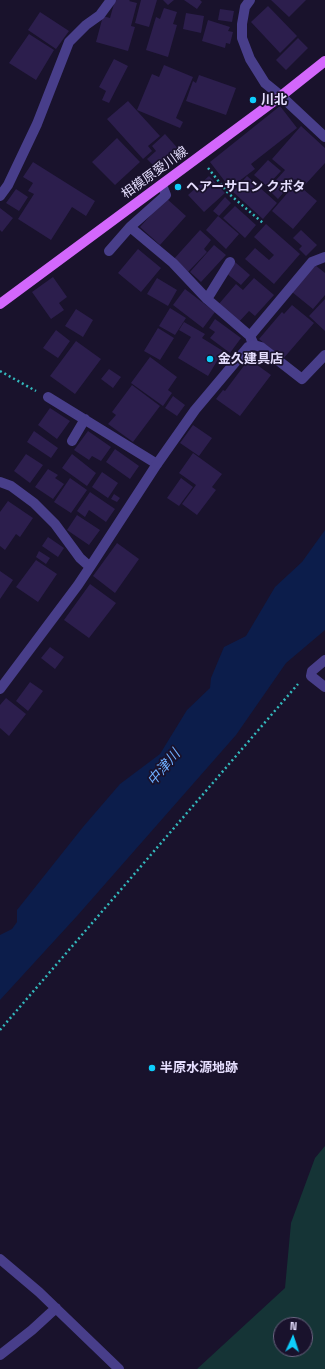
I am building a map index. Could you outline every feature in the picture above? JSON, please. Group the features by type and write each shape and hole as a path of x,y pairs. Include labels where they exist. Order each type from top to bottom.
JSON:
{"main road":[{"name":"相模原愛川線","path":"0,304 162,185 281,96 325,61"}],"street":[{"path":"0,196 8,185 37,124 69,42 86,25 100,15 111,0"},
{"path":"250,0 245,7 242,24 242,38 250,59 265,83 325,137"},
{"path":"109,251 130,227 166,195 162,185"},
{"path":"130,227 172,263 207,299 252,340 302,379 325,355"},
{"path":"0,689 78,585 157,464 195,410 248,346 312,262 325,257"},
{"path":"207,299 230,262"},
{"path":"48,397 157,464"},
{"path":"72,441 85,419"},
{"path":"0,482 11,486 34,503 56,524 80,558 90,567"},
{"path":"325,660 312,671 311,676 325,687"},
{"path":"0,1259 56,1308 119,1369"},
{"path":"0,1355 32,1330 56,1308"}],"path":[{"path":"199,157 228,193 263,224"},
{"path":"0,371 48,397"},
{"path":"0,1030 299,683 311,676"}],"green space":[{"path":"325,1146 325,1369 197,1369 285,1288 291,1223 315,1158"}],"water":[{"name":"中津川","path":"325,530 325,630 286,663 236,735 77,916 0,1000 0,935 12,929 17,922 17,910 83,827 120,784 160,754 187,710 210,688 211,678 224,647 246,636 275,587 302,562"}],"building":[{"path":"115,0 130,0 129,1 137,3 131,26 135,27 128,51 96,42 103,16 110,18"},
{"path":"141,0 157,0 149,27 135,23"},
{"path":"163,0 174,0 168,5"},
{"path":"184,0 200,0 202,2 197,9"},
{"path":"271,0 306,0 289,17"},
{"path":"268,6 297,36 280,53 251,22"},
{"path":"164,8 177,12 173,24 177,25 168,57 146,50 156,17 160,19"},
{"path":"220,9 234,11 232,22 218,20"},
{"path":"40,12 69,31 56,49 28,30"},
{"path":"186,13 204,16 201,33 183,29"},
{"path":"208,20 230,27 228,31 233,32 230,44 226,43 225,48 202,41"},
{"path":"29,34 54,50 36,80 9,63"},
{"path":"298,38 308,48 286,70 276,60"},
{"path":"114,59 128,66 109,103 102,100 106,91 99,87"},
{"path":"164,65 193,77 176,118 183,122 180,128 137,110 152,74 159,77"},
{"path":"199,75 236,88 226,115 186,101 193,81 196,83"},
{"path":"128,101 160,136 148,146 152,151 143,159 107,119"},
{"path":"280,106 297,128 251,164 255,169 230,188 210,162"},
{"path":"301,126 325,148 325,163 303,187 295,179 278,199 268,189 285,170 272,159"},
{"path":"165,134 181,152 159,171 147,159 156,151 152,146"},
{"path":"117,138 140,162 115,185 92,162"},
{"path":"268,160 281,171 267,186 254,175"},
{"path":"33,162 95,201 86,216 72,207 51,240 18,219 34,194 28,191 33,183 23,177"},
{"path":"209,176 225,193 204,212 188,195"},
{"path":"247,176 277,203 263,219 233,192"},
{"path":"296,183 317,201 293,229 272,211"},
{"path":"16,189 28,197 19,211 6,203"},
{"path":"225,197 231,203 219,216 213,211"},
{"path":"166,198 186,216 160,245 140,227"},
{"path":"235,206 256,225 245,238 223,218"},
{"path":"0,208 13,218 2,232 0,230"},
{"path":"218,216 239,234 226,249 206,230"},
{"path":"266,224 300,254 274,284 245,259 255,248 269,260 274,255 254,237"},
{"path":"200,230 211,240 204,249 207,252 188,272 173,260"},
{"path":"301,230 317,245 306,256 299,249 302,246 293,238"},
{"path":"214,245 226,255 201,282 190,272"},
{"path":"138,249 161,268 141,292 118,273"},
{"path":"235,262 250,275 241,285 226,273"},
{"path":"315,265 325,273 325,295 313,309 292,292"},
{"path":"53,277 67,297 59,303 64,310 51,319 32,292"},
{"path":"157,278 177,290 168,306 147,294"},
{"path":"254,278 274,295 255,316 249,311 238,323 218,305 236,284 243,290"},
{"path":"185,289 215,312 203,328 173,305"},
{"path":"325,299 325,331 309,316"},
{"path":"292,305 314,323 283,359 259,339 282,312 284,314"},
{"path":"170,308 186,318 175,335 159,326"},
{"path":"76,309 93,320 83,337 65,326"},
{"path":"215,319 241,338 230,353 210,338 215,332 209,328"},
{"path":"184,322 205,334 202,338 223,351 208,376 178,358 191,337 179,330"},
{"path":"158,328 174,338 160,360 144,351"},
{"path":"56,330 70,341 58,358 43,348"},
{"path":"76,341 101,359 75,394 50,376"},
{"path":"150,357 177,377 168,390 172,393 163,406 131,383"},
{"path":"249,359 271,375 240,416 216,399 223,390 225,391"},
{"path":"109,369 121,377 113,388 101,379"},
{"path":"132,385 160,406 133,442 108,424 116,415 112,412"},
{"path":"173,396 185,405 177,416 165,408"},
{"path":"50,408 70,421 57,439 38,425"},
{"path":"193,425 212,438 199,456 180,443"},
{"path":"34,431 58,448 51,458 27,442"},
{"path":"88,431 111,447 101,461 92,456 89,460 74,450"},
{"path":"115,449 139,466 130,479 106,462"},
{"path":"193,453 222,474 212,487 216,490 197,515 182,504 196,485 179,473"},
{"path":"26,454 43,465 30,483 14,471"},
{"path":"72,454 96,473 87,486 62,468"},
{"path":"48,469 58,475 55,478 64,484 53,499 35,487"},
{"path":"102,472 118,483 108,498 92,487"},
{"path":"70,478 87,490 71,513 54,502"},
{"path":"181,478 193,487 179,506 167,498"},
{"path":"90,492 115,509 106,522 89,510 85,517 77,511"},
{"path":"114,494 120,498 117,502 111,499"},
{"path":"8,501 33,518 20,537 16,534 5,550 0,546 0,512"},
{"path":"77,515 100,530 89,545 67,530"},
{"path":"48,537 64,548 58,557 42,546"},
{"path":"117,543 139,559 115,593 93,576"},
{"path":"39,551 50,558 46,564 36,557"},
{"path":"36,560 57,574 38,602 16,587"},
{"path":"0,571 13,580 0,599"},
{"path":"90,584 116,603 89,638 64,620"},
{"path":"50,647 64,657 55,669 41,658"},
{"path":"30,682 43,691 28,711 16,701"},
{"path":"6,698 26,714 9,736 0,728 0,705"}],"place":[{"name":"川北","path":"253,100"},
{"name":"ヘアーサロン クボタ","path":"178,187"},
{"name":"金久建具店","path":"210,359"},
{"name":"半原水源地跡","path":"152,1068"}]}
